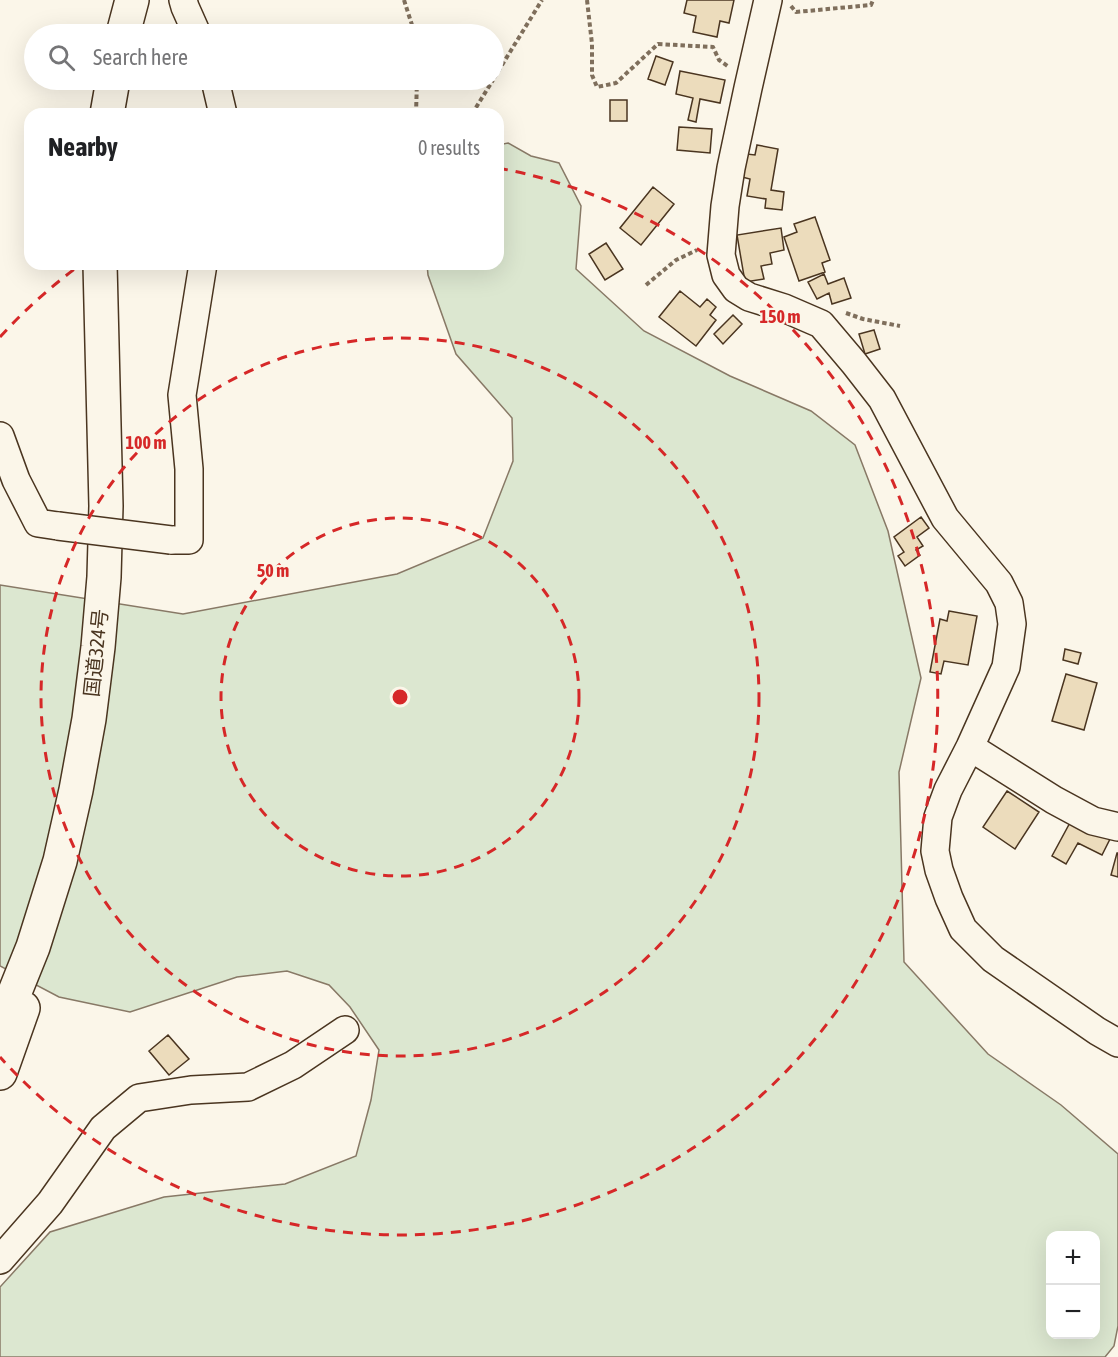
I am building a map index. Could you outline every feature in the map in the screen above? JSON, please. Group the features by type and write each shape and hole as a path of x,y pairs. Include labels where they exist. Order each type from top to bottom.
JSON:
{"highway":[{"path":"126,24 132,0"},
{"path":"108,108 111,90"},
{"name":"国道324号","path":"0,1029 33,947 60,861 89,719 104,577 106,506 100,270"},
{"path":"0,995 60,861"},
{"path":"0,1073 44,946 60,861"}],"street":[{"path":"183,0 193,24"},
{"path":"768,0 731,168 721,243 721,255 726,275 736,290 749,297 784,308 821,324 882,399 945,518 999,583 1009,603 1012,624 1006,667 948,790 938,817 935,851 948,898 963,929 993,959 1118,1044"},
{"path":"217,90 222,108"},
{"path":"0,436 16,480 38,523 171,540 189,540 189,469 182,395 202,270"},
{"path":"970,747 1054,800 1094,821 1118,826"},
{"path":"0,1260 50,1203 103,1128 139,1098 191,1090 248,1086 293,1065 345,1030"}],"path":[{"path":"404,0 412,24"},
{"path":"504,62 543,0"},
{"path":"587,0 592,44 592,75 597,87 616,82 658,44 713,47 719,60 750,80"},
{"path":"788,0 796,12 871,5 873,0"},
{"path":"416,108 417,90"},
{"path":"476,108 486,90"},
{"path":"646,285 676,260 701,248 721,243"}],"green space":[{"path":"508,143 531,156 559,163 581,206 576,269 644,331 730,376 811,411 855,445 888,531 921,678 899,772 904,962 988,1054 1061,1105 1118,1154 1118,1326 1114,1346 1105,1357 0,1357 0,1287 50,1232 164,1197 285,1184 356,1156 371,1100 379,1050 350,1007 329,985 287,971 237,977 130,1012 59,997 0,966 0,585 183,614 397,574 483,538 513,461 512,418 456,354 428,270 504,270 504,144"}],"building":[{"path":"687,0 734,0 729,23 720,21 717,37 693,32 696,16 684,13"},
{"path":"656,56 673,62 665,85 648,79"},
{"path":"680,71 725,80 720,103 700,99 696,122 688,120 693,98 676,94"},
{"path":"610,100 627,100 627,121 610,121"},
{"path":"679,127 712,129 710,153 677,150"},
{"path":"757,145 778,149 771,190 784,192 782,210 765,208 766,199 747,196 750,179 742,177 747,154 755,155"},
{"path":"653,187 674,204 641,245 620,228"},
{"path":"815,217 830,260 822,263 825,272 799,281 784,237 797,232 794,224"},
{"path":"781,228 784,250 770,253 772,264 761,266 764,279 745,282 737,235"},
{"path":"606,243 623,269 605,280 589,254"},
{"path":"824,274 828,284 844,278 851,298 832,304 829,293 817,299 808,282"},
{"path":"680,291 700,307 707,299 716,307 710,315 716,320 696,346 659,317"},
{"path":"733,315 742,324 723,344 714,334"},
{"path":"874,330 880,349 865,354 859,334"},
{"path":"921,517 929,528 917,537 923,546 916,550 920,555 905,566 898,556 904,552 894,537"},
{"path":"949,611 977,616 968,665 944,661 941,674 930,672 940,619 947,621"},
{"path":"1065,649 1081,653 1078,664 1063,660"},
{"path":"1066,674 1097,683 1084,730 1052,721"},
{"path":"1007,791 1039,812 1015,849 983,827"},
{"path":"1072,819 1110,839 1102,855 1078,843 1066,864 1052,856"},
{"path":"1118,853 1118,877 1111,875"},
{"path":"168,1035 189,1059 169,1075 149,1051"}]}
